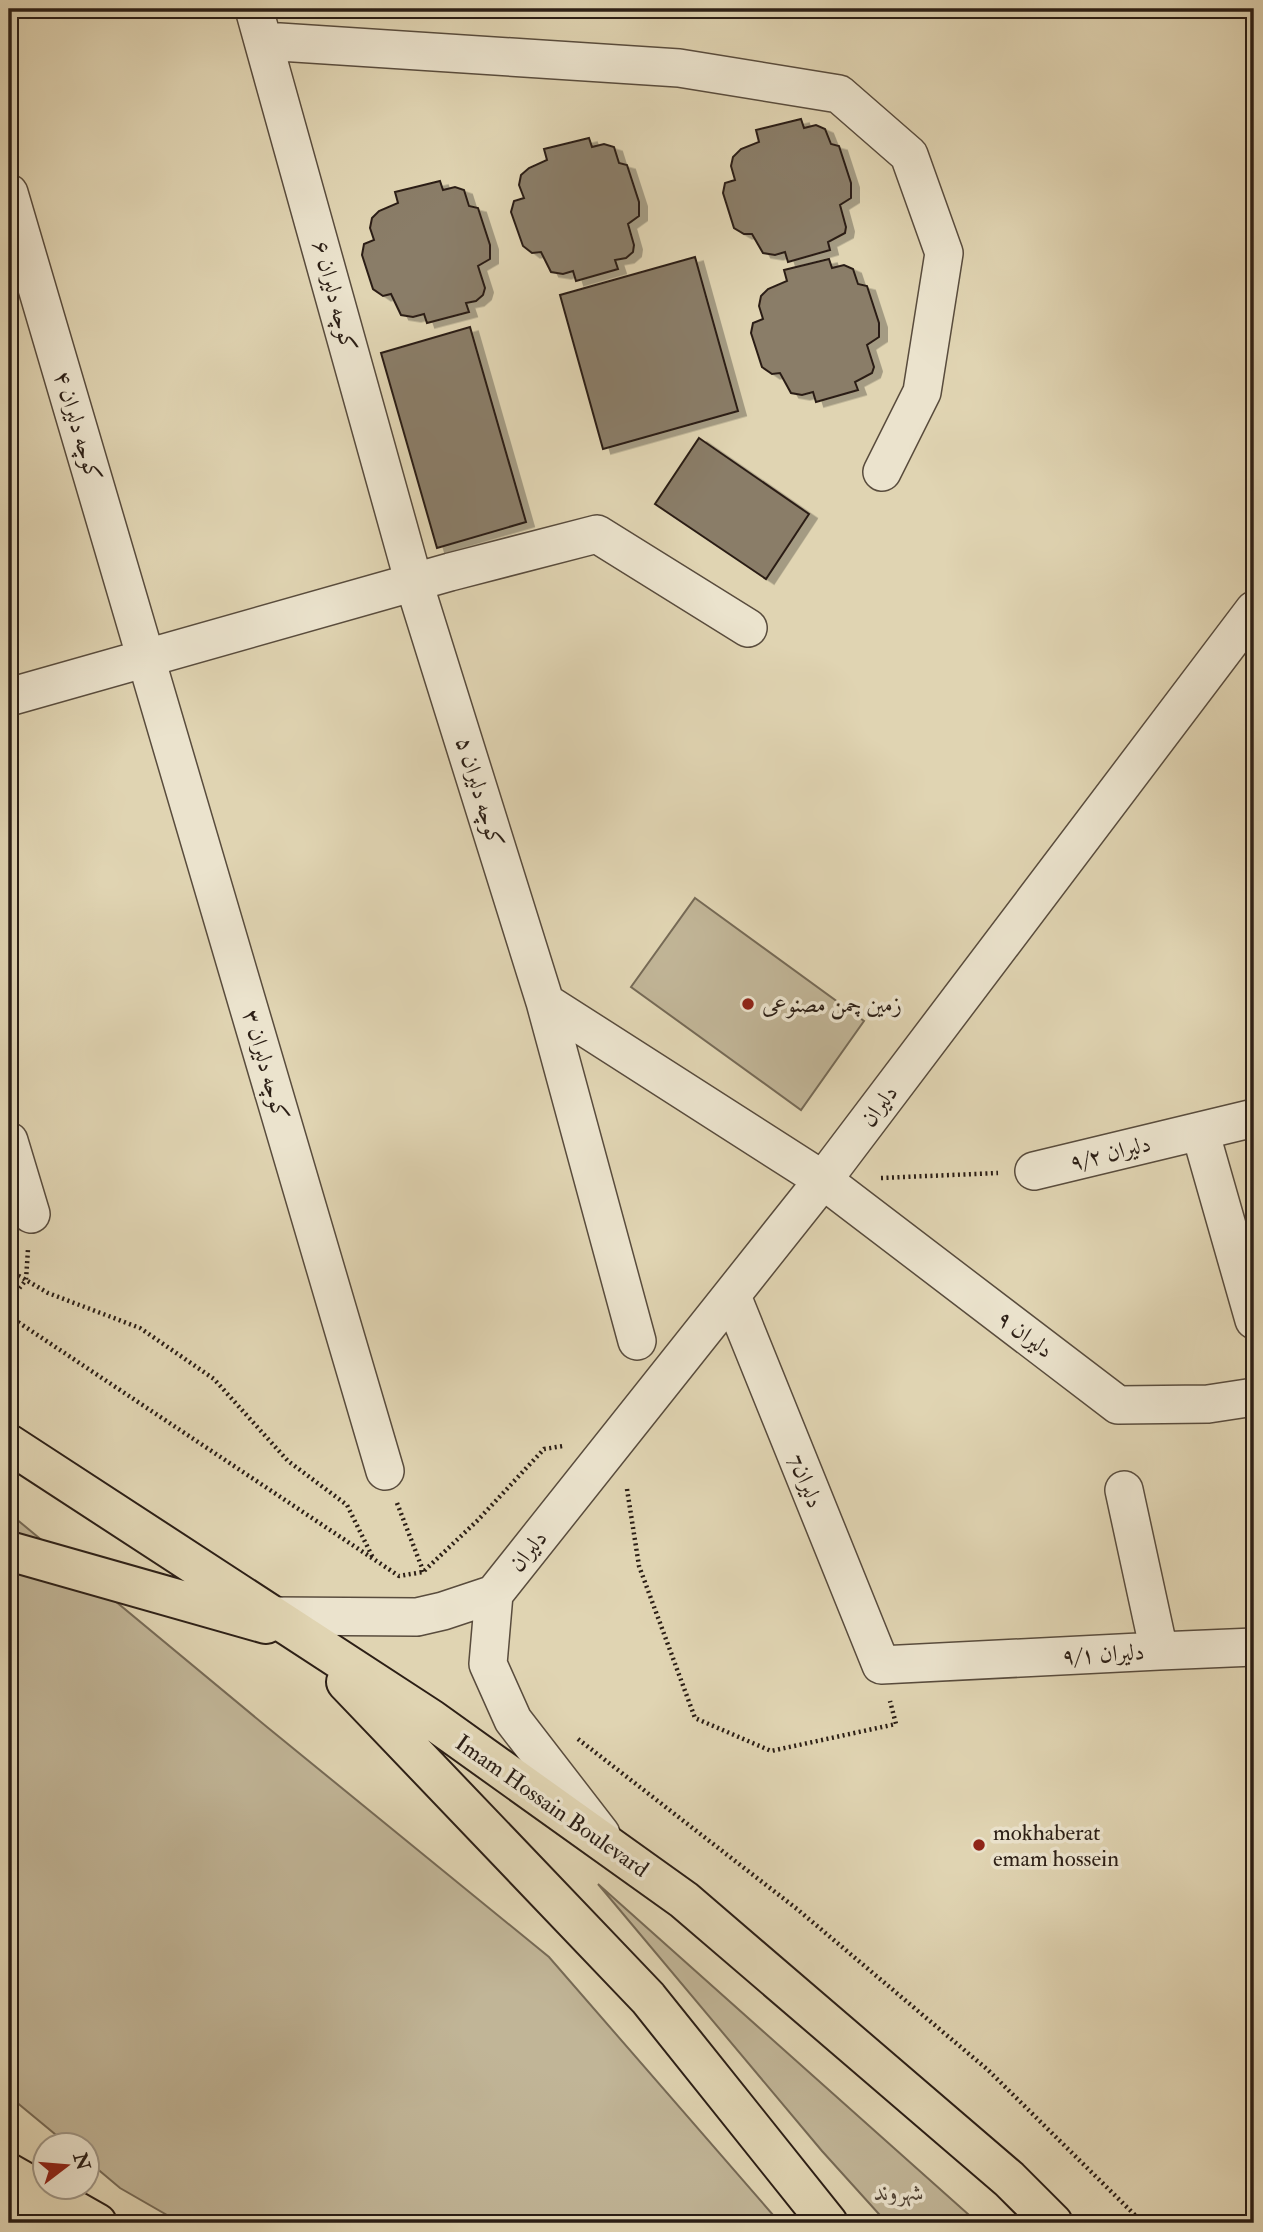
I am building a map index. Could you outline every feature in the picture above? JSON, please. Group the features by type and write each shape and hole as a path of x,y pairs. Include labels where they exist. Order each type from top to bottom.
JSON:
{"main road":[{"name":"Imam Hossain Boulevard","path":"9,1444 431,1719 684,1899 998,2169 1053,2223"},
{"path":"9,1551 287,1625 648,1998 828,2223"},
{"path":"9,2173 97,2223"},
{"path":"9,2200 30,2223"}],"street":[{"path":"259,25 679,68 839,94 909,155 944,253 922,393 882,472"},
{"name":"کوچه دلیران ۶","path":"259,25 414,583"},
{"name":"کوچه دلیران ۴","path":"9,193 148,659"},
{"path":"9,697 597,534 748,628"},
{"name":"کوچه دلیران ۵","path":"414,583 545,1002 638,1341"},
{"name":"دلیران","path":"287,1625 417,1617 494,1594 823,1180 1254,610"},
{"name":"کوچه دلیران ۳","path":"148,659 385,1471"},
{"path":"545,1002 823,1180"},
{"name":"دلیران ۹/۲","path":"1034,1171 1254,1118"},
{"path":"1200,1131 1254,1320"},
{"path":"9,1141 31,1214"},
{"name":"دلیران ۹","path":"823,1180 1118,1405 1208,1404 1254,1397"},
{"name":"دلیران7","path":"732,1296 881,1665"},
{"name":"دلیران ۹/۱","path":"881,1665 1159,1651 1124,1490"},
{"name":"دلیران","path":"494,1594 488,1664 513,1720 612,1848"},
{"path":"1159,1651 1254,1647"}],"path":[{"path":"823,1180 1034,1171"},
{"path":"9,1301 26,1280 31,1214"},
{"path":"9,1269 48,1293 140,1328 214,1380 288,1461 347,1505 373,1558"},
{"path":"385,1471 424,1572 443,1611"},
{"path":"571,1733 797,1909 988,2070 1143,2223"}],"green space":[{"name":"زمین چمن مصنوعی","path":"695,898 864,1021 801,1110 631,987"},
{"path":"9,1513 549,1957 780,2223 181,2223 120,2188 102,2173 102,2130 50,2130 9,2096"},
{"name":"شهروند","path":"598,1884 978,2223 887,2223 822,2151"}],"building":[{"path":"801,119 804,128 816,125 825,129 831,144 839,146 851,183 851,198 840,205 845,233 828,242 830,250 788,262 785,252 775,255 763,253 752,234 744,234 734,228 723,193 725,183 735,180 731,166 733,157 741,149 759,142 756,130"},
{"path":"589,138 592,147 604,144 614,147 619,163 627,165 639,202 639,216 628,224 634,245 633,252 626,258 615,260 618,269 576,281 573,271 563,274 551,272 541,252 532,253 523,246 511,212 514,201 524,198 519,185 521,175 547,160 544,149"},
{"path":"440,181 443,190 455,187 464,190 469,206 478,208 490,245 490,259 478,266 485,288 483,295 476,301 466,303 469,312 427,323 424,314 413,317 401,315 391,294 383,296 373,289 362,255 364,244 374,240 370,228 372,218 379,211 398,203 395,192"},
{"path":"695,257 738,411 603,449 560,295"},
{"path":"829,259 832,268 844,265 853,269 858,284 867,286 879,323 879,337 867,345 874,367 872,373 855,382 858,390 816,402 813,392 802,395 791,393 780,373 772,374 762,367 751,333 753,323 763,319 759,306 761,296 768,289 787,281 784,270"},
{"path":"470,327 526,522 437,548 381,353"},
{"path":"699,438 809,514 766,579 655,504"}],"place":[{"name":"زمین چمن مصنوعی","path":"748,1004"},
{"name":"mokhaberat emam hossein","path":"979,1845"}]}
